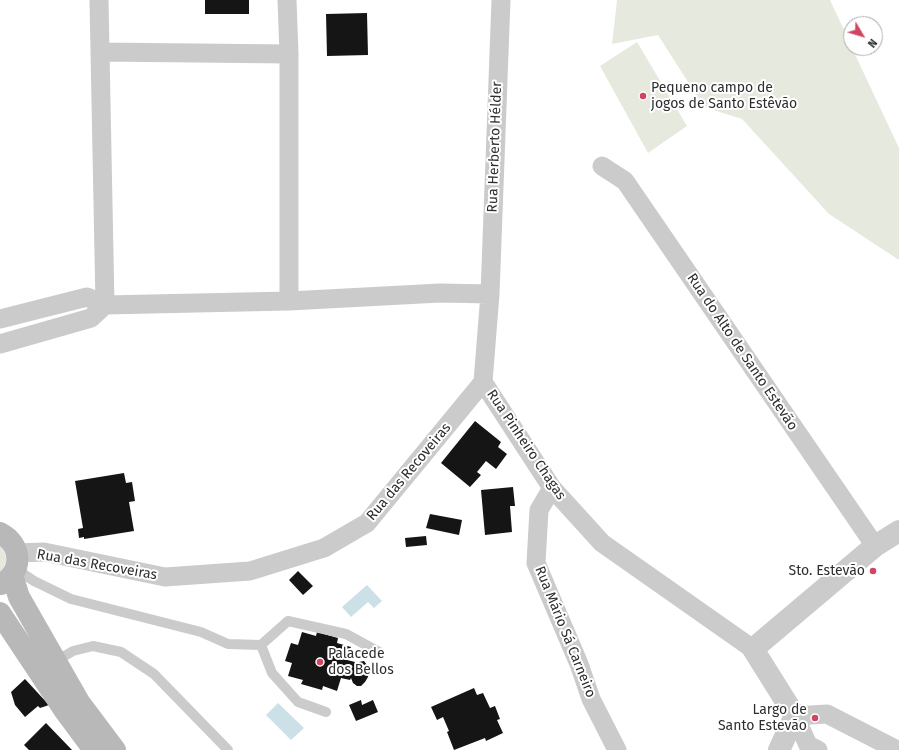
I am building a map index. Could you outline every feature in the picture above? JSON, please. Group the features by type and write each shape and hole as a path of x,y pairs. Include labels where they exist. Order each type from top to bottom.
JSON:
{"main road":[{"path":"7,553 19,597 79,702 115,750"},
{"path":"0,613 65,711 94,750"}],"street":[{"path":"0,344 91,318 105,305 99,0"},
{"path":"288,0 288,301"},
{"name":"Rua Herberto Hélder","path":"490,294 501,0"},
{"path":"100,52 289,54"},
{"name":"Rua do Alto de Santo Estevão","path":"602,166 625,181 875,546"},
{"path":"0,319 87,297 105,305 288,301 440,293 490,294"},
{"name":"Rua Pinheiro Chagas","path":"490,294 483,382 552,488 602,543 753,649"},
{"name":"Rua das Recoveiras","path":"7,553 44,552 165,577 250,571 324,548 367,523 483,382"},
{"name":"Rua Mário Sá Carneiro","path":"552,488 539,510 536,563 580,664 591,699 617,750"},
{"path":"818,750 808,746 795,716 753,649 875,546 899,531"},
{"path":"795,716 827,714 897,750"},
{"path":"779,750 795,716"}],"lane":[{"path":"7,553 34,581 71,599 201,632 228,644 261,645 288,621 346,634 379,652"},
{"path":"261,645 272,673 298,702 326,712"},
{"path":"56,661 73,651 93,646 121,652 154,674 228,750"}],"shaded area":[{"path":"617,0 830,0 843,28 843,56 856,56 899,148 899,260 829,214 742,119 704,107 658,35 612,44"},
{"name":"Pequeno campo de jogos de Santo Estêvão","path":"637,42 687,126 648,153 600,66"},
{"path":"0,545 5,552 6,562 5,566 0,572"},
{"path":"367,585 382,601 374,608 368,602 351,617 342,607"},
{"path":"278,703 304,728 291,740 266,715"}],"building":[{"path":"205,0 249,0 249,14 205,14"},
{"path":"367,13 368,55 327,56 326,14"},
{"path":"475,421 501,442 498,447 507,454 496,469 486,461 477,472 481,475 470,487 441,463"},
{"path":"124,473 126,483 132,482 135,501 129,502 134,531 84,539 84,537 79,538 78,529 83,528 75,481"},
{"path":"513,487 515,506 510,506 512,532 485,535 481,490"},
{"path":"430,514 462,520 459,535 426,528"},
{"path":"426,536 427,545 406,547 405,538"},
{"path":"298,571 313,586 303,595 289,580"},
{"name":"Palacede dos Bellos","path":"302,632 316,636 317,632 338,638 337,643 351,647 347,660 355,662 355,666 359,662 364,661 369,670 368,677 365,682 361,686 357,686 353,683 351,678 350,680 341,678 337,691 323,686 322,690 301,684 303,680 288,676 292,663 285,661 291,643 298,645"},
{"path":"25,679 49,705 40,708 38,706 25,717 15,705 11,692"},
{"path":"474,688 477,695 483,693 490,708 495,706 500,719 497,720 503,733 486,741 485,738 454,750 447,732 449,731 443,717 437,720 431,707"},
{"path":"361,700 362,705 373,700 378,712 356,721 349,705"},
{"path":"46,723 72,750 29,750 24,745"}],"place":[{"name":"Pequeno campo de jogos de Santo Estêvão","path":"643,96"},
{"name":"Sto. Estevão","path":"873,571"},
{"name":"Palacede dos Bellos","path":"320,662"},
{"name":"Largo de Santo Estevão","path":"815,718"}]}
